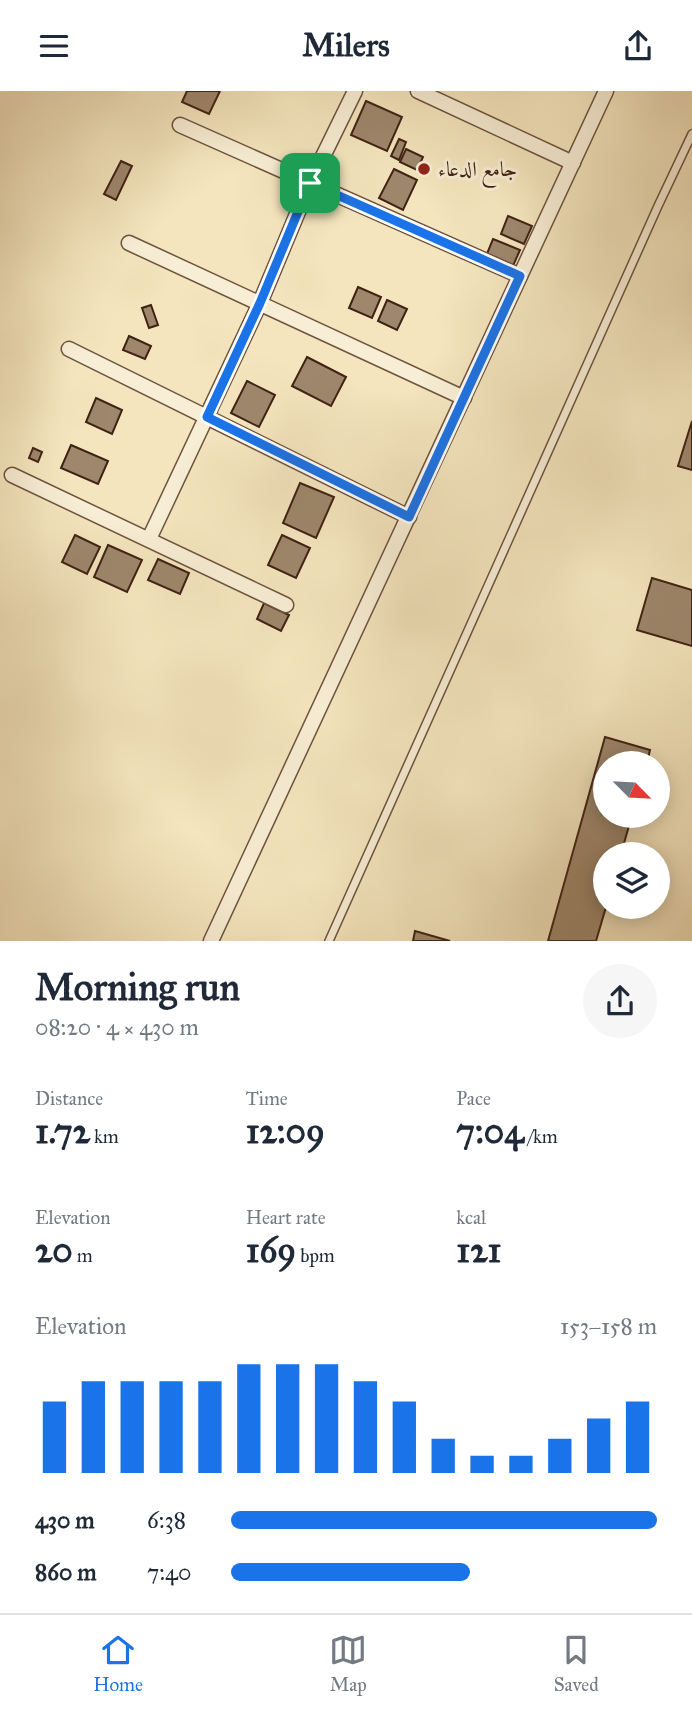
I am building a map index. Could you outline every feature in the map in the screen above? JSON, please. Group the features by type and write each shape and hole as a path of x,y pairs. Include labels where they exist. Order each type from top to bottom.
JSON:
{"street":[{"path":"149,539 260,303 310,183 355,91"},
{"path":"418,91 573,163"},
{"path":"211,941 606,91"},
{"path":"180,125 520,276"},
{"path":"129,243 464,398"},
{"path":"69,349 409,517"},
{"path":"12,475 286,605"}],"lane":[{"path":"329,941 692,134"}],"building":[{"path":"187,91 220,91 209,114 182,102"},
{"path":"366,101 402,117 387,151 351,135"},
{"path":"399,139 406,142 399,160 391,156"},
{"path":"406,149 423,157 417,170 400,162"},
{"path":"121,161 132,166 116,200 104,194"},
{"path":"394,169 417,180 403,210 379,198"},
{"path":"508,216 532,226 524,244 501,234"},
{"path":"493,239 520,250 508,277 482,266"},
{"path":"358,287 381,297 372,318 349,308"},
{"path":"387,300 407,309 397,330 378,321"},
{"path":"151,305 158,325 149,328 142,308"},
{"path":"129,336 151,346 145,359 123,350"},
{"path":"307,357 346,377 331,406 292,386"},
{"path":"247,381 275,395 259,427 231,413"},
{"path":"96,398 122,410 112,434 86,422"},
{"path":"692,421 692,470 678,466"},
{"path":"71,445 108,461 98,484 61,468"},
{"path":"33,448 42,452 38,462 29,458"},
{"path":"300,483 334,497 316,538 283,523"},
{"path":"75,535 100,547 87,574 62,562"},
{"path":"282,535 310,548 296,578 268,565"},
{"path":"108,545 142,560 127,592 94,577"},
{"path":"158,559 189,573 180,594 148,580"},
{"path":"652,578 692,590 692,646 637,630"},
{"path":"264,603 289,615 281,631 257,619"},
{"path":"605,737 650,750 650,751 601,751"},
{"path":"593,780 593,828 628,828 624,842 593,842 593,919 602,919 596,941 548,941"},
{"path":"415,931 450,941 413,941"}],"place":[{"name":"جامع الدعاء","path":"424,169"}],"route":[{"path":"310,183 520,276 409,517 207,417 260,303 310,183"}]}
